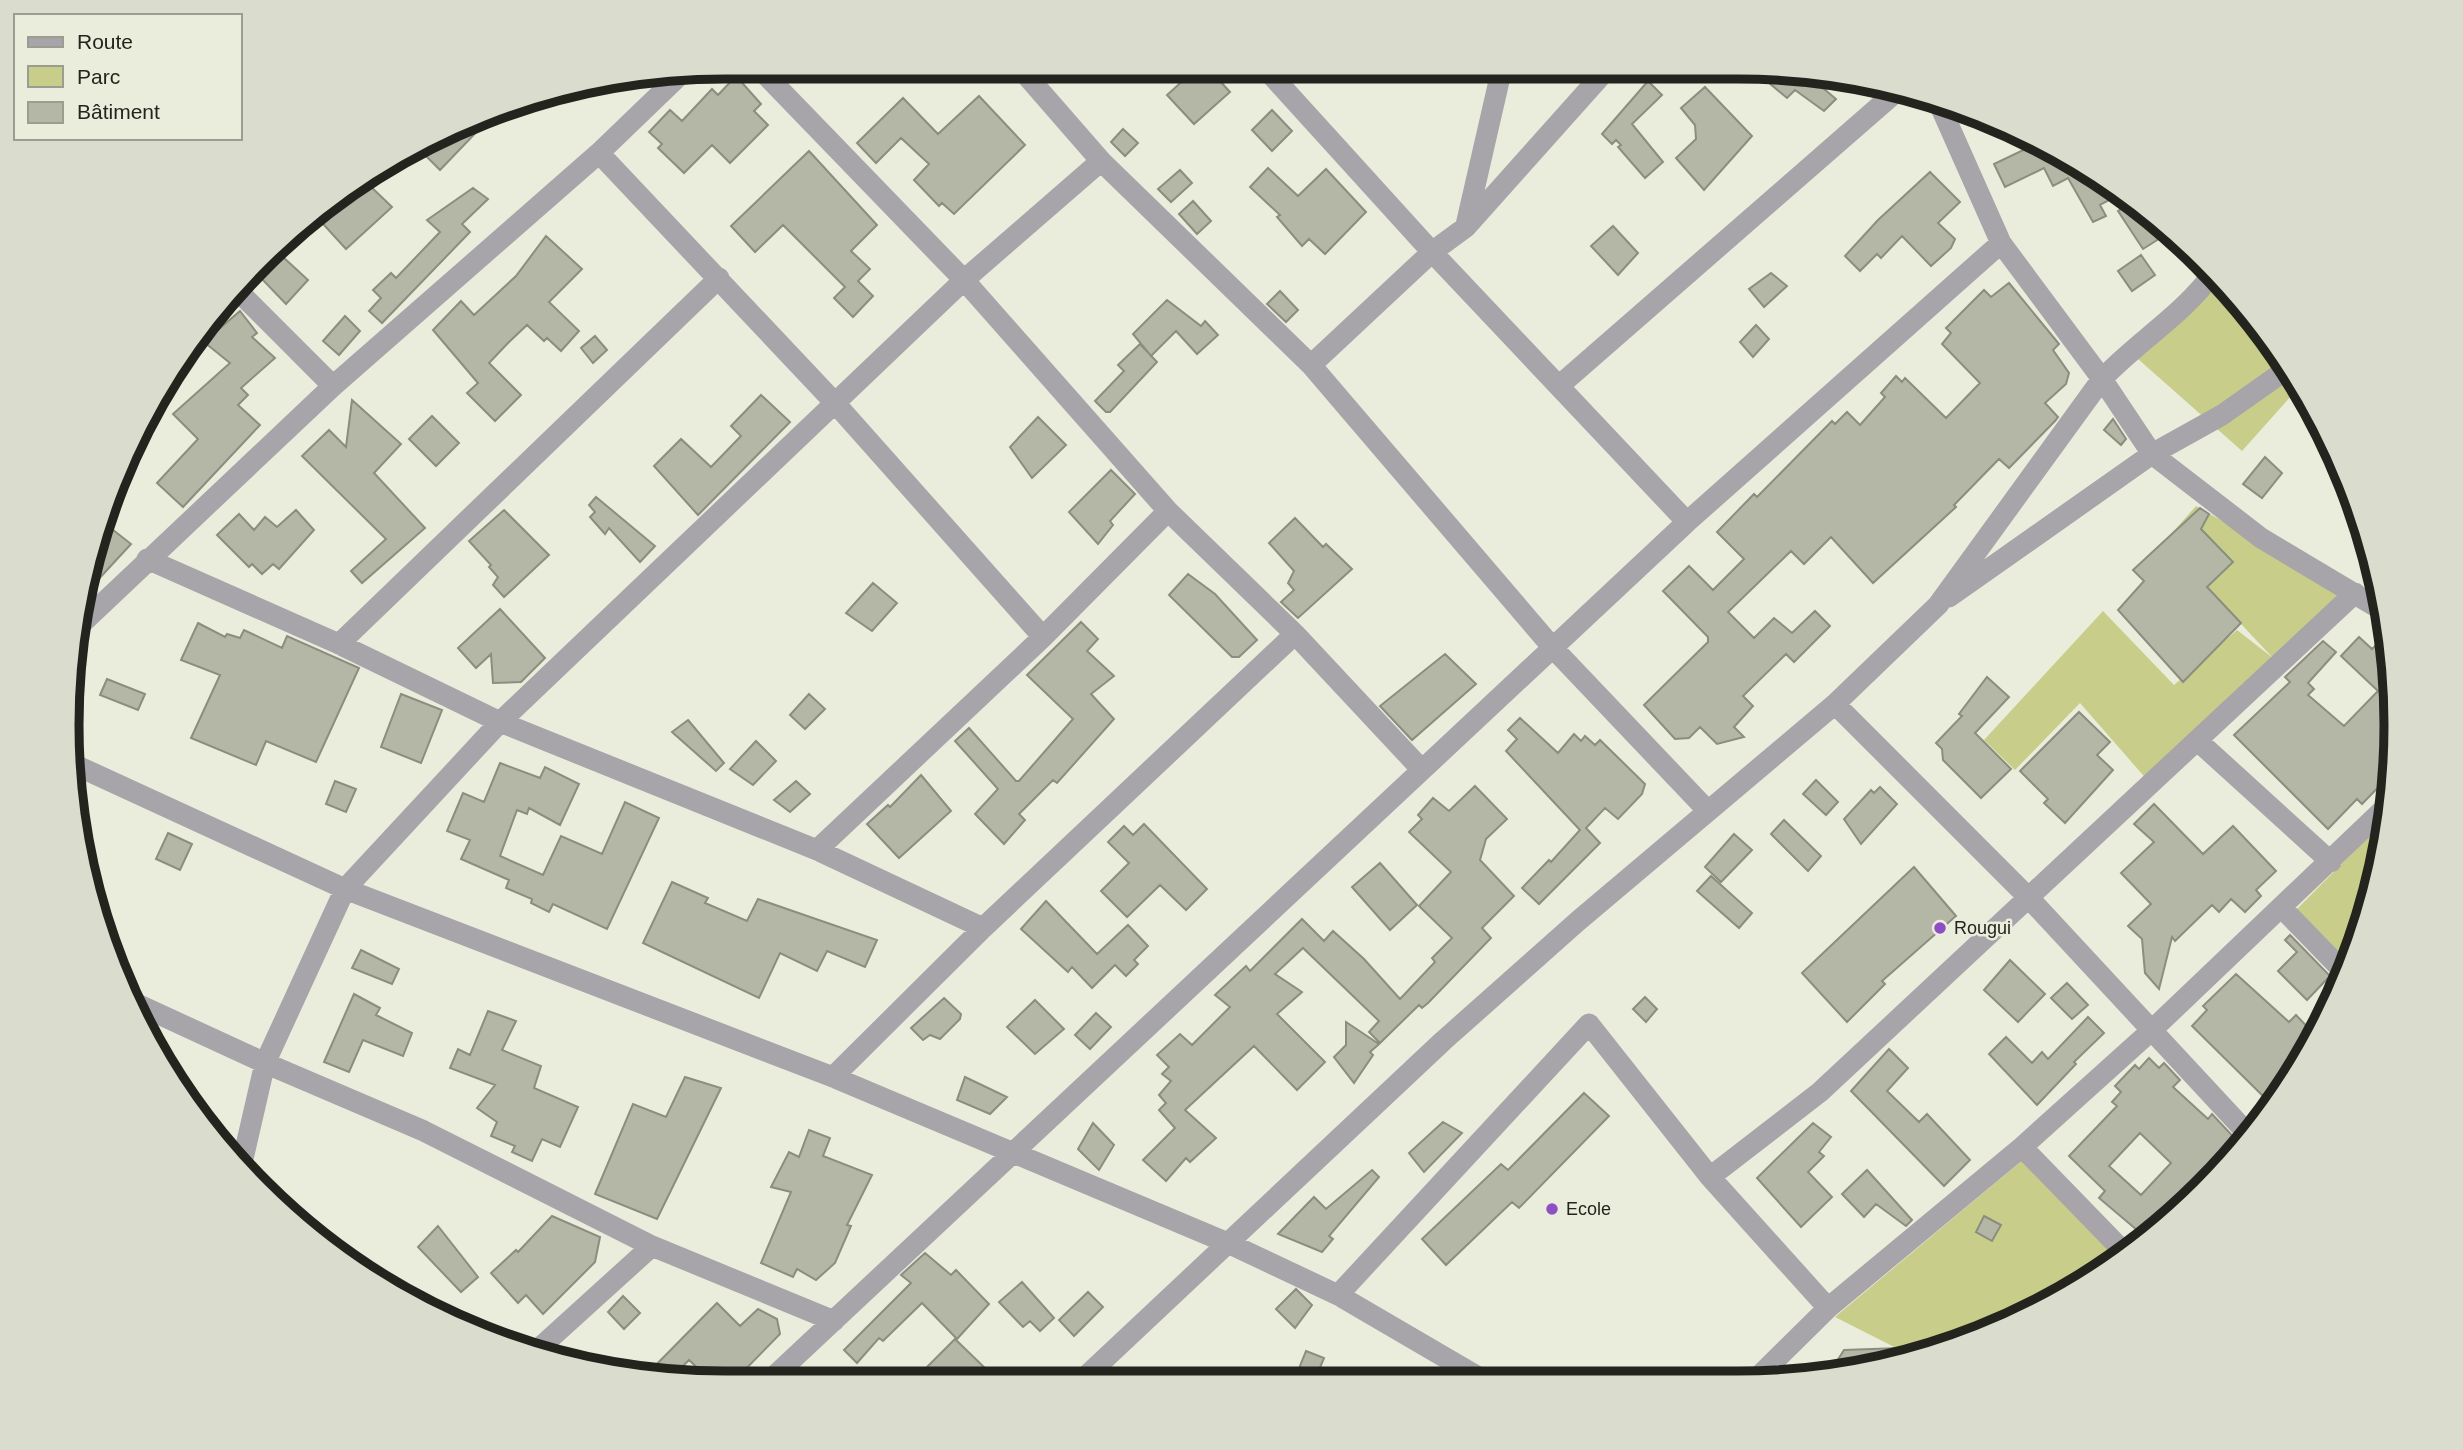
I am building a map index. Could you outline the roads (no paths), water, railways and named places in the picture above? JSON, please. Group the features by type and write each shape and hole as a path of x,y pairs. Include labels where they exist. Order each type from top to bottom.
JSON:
{"street":[{"path":"771,79 964,280 1168,511 1295,635 1422,770"},
{"path":"1029,79 1101,161 1311,365 1553,648 1707,810"},
{"path":"1275,79 1432,252 1687,522"},
{"path":"1465,227 1499,79"},
{"path":"1311,365 1432,252 1465,227 1598,79"},
{"path":"88,617 333,386 599,153 674,81"},
{"path":"1560,385 1890,97"},
{"path":"1943,112 2001,243 2102,379 2152,454 2261,538 2373,604"},
{"path":"599,153 835,403 1044,637"},
{"path":"244,1156 265,1063 345,889 500,722 964,280 1101,161"},
{"path":"780,1371 1687,522 2001,243"},
{"path":"339,644 719,278"},
{"path":"1938,605 2102,379 2129,351 2197,296 2207,281"},
{"path":"242,295 333,386"},
{"path":"1092,1371 1443,1041 1707,810 1835,704 1938,605 2152,454 2222,415 2280,374"},
{"path":"817,850 1044,637 1168,511"},
{"path":"147,559 339,644 500,722 817,850 983,928"},
{"path":"1710,1177 1820,1092 2028,897 2199,742 2355,593"},
{"path":"833,1077 983,928 1295,635"},
{"path":"1835,704 2028,897 2243,1128"},
{"path":"2199,742 2331,862"},
{"path":"80,767 345,889 833,1077 1230,1244 1338,1295 1468,1371"},
{"path":"1765,1370 1828,1308 2022,1147 2152,1030 2378,815"},
{"path":"2282,908 2338,965"},
{"path":"143,1007 265,1063 424,1130 652,1246 834,1321"},
{"path":"1338,1295 1589,1024 1710,1177 1828,1308"},
{"path":"2022,1147 2119,1247"},
{"path":"543,1345 652,1246"}],"place":[{"name":"Rougui","path":"1940,928"},
{"name":"Ecole","path":"1552,1209"}]}
